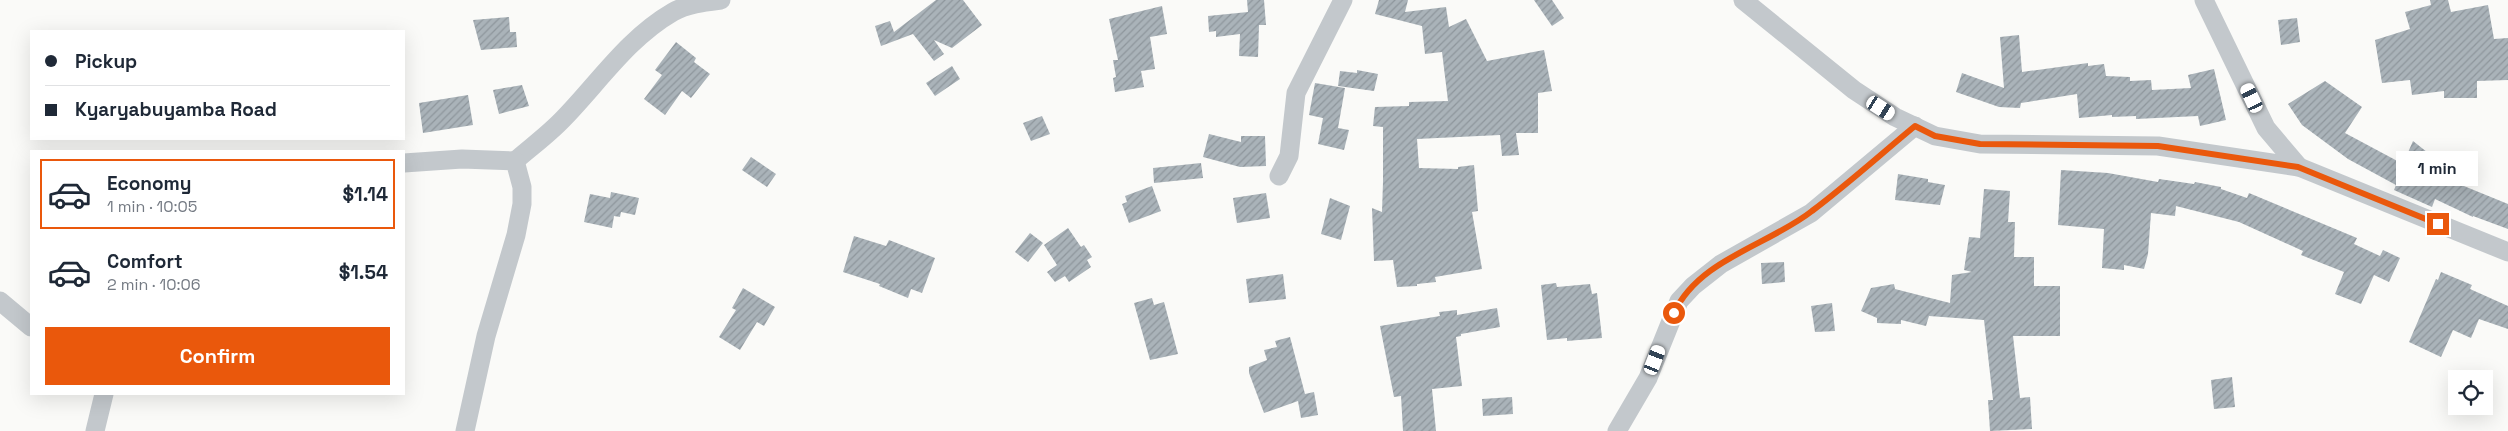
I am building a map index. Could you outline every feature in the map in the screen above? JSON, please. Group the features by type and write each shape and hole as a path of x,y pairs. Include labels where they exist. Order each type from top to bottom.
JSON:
{"street":[{"path":"405,162 462,159 515,161 564,119 598,78 643,33 674,12 700,3 721,0"},
{"path":"1278,176 1289,156 1296,93 1343,0"},
{"path":"1743,0 1854,90 1895,117 1935,136 1980,144 2158,146 2298,167 2508,252"},
{"path":"2204,0 2266,128 2298,167"},
{"path":"1617,431 1648,378 1679,301 1693,286 1721,264 1811,212 1915,126"},
{"path":"465,431 486,336 516,235 522,204 522,187 515,161"},
{"path":"0,301 30,326"},
{"path":"94,431 104,395"}],"building":[{"path":"936,0 963,0 982,25 952,48 934,40 944,54 934,61 913,34 881,46 875,26 890,21 894,32"},
{"path":"1247,0 1264,0 1266,25 1259,25 1258,57 1239,56 1240,34 1216,37 1216,31 1209,32 1208,16 1248,12"},
{"path":"1379,0 1408,0 1405,12 1446,7 1449,27 1466,19 1487,61 1544,50 1552,91 1538,93 1538,133 1516,133 1519,155 1502,156 1500,135 1417,139 1419,168 1458,169 1458,167 1474,165 1478,211 1472,212 1482,269 1435,277 1436,282 1417,284 1417,286 1397,287 1393,260 1374,261 1372,208 1382,212 1383,182 1383,127 1373,126 1375,107 1409,106 1409,102 1448,101 1442,52 1425,54 1422,26 1375,14"},
{"path":"1534,0 1552,0 1564,18 1552,26"},
{"path":"2430,0 2448,0 2451,12 2488,5 2494,39 2508,38 2508,80 2477,81 2477,98 2444,98 2444,91 2412,95 2410,80 2382,83 2375,40 2410,29 2405,12 2431,5"},
{"path":"1162,6 1167,34 1150,37 1155,69 1141,71 1144,87 1115,92 1113,78 1116,77 1113,60 1118,60 1109,19"},
{"path":"509,17 510,32 516,32 517,47 481,50 473,20"},
{"path":"2297,18 2300,42 2281,45 2278,20"},
{"path":"2019,35 2022,72 2088,63 2088,66 2104,64 2106,76 2130,77 2130,81 2151,80 2152,90 2191,88 2188,75 2214,69 2226,120 2200,126 2198,116 2136,119 2136,116 2112,117 2112,115 2079,118 2077,94 2021,103 2020,108 1999,107 1956,92 1962,73 2004,88 2000,37"},
{"path":"676,42 696,58 694,62 710,74 691,98 682,91 665,115 644,99 662,75 655,70"},
{"path":"952,66 960,79 935,96 926,83"},
{"path":"1357,70 1378,74 1374,91 1338,86 1340,71 1357,73"},
{"path":"2325,81 2362,107 2345,133 2403,164 2413,141 2461,179 2459,184 2508,204 2508,229 2473,217 2435,199 2432,207 2394,190 2396,185 2348,159 2302,125 2288,104"},
{"path":"1315,83 1345,88 1338,128 1349,130 1344,150 1318,144 1323,118 1309,115"},
{"path":"522,85 529,106 499,114 493,90"},
{"path":"468,95 473,125 423,133 419,103"},
{"path":"1042,116 1050,134 1031,141 1023,123"},
{"path":"1209,134 1241,142 1241,136 1265,136 1266,166 1240,167 1203,157"},
{"path":"751,157 776,174 767,187 742,170"},
{"path":"1201,163 1203,178 1154,183 1153,168"},
{"path":"2061,170 2108,173 2158,182 2159,179 2194,184 2195,182 2221,187 2221,189 2247,198 2249,193 2357,238 2354,244 2380,256 2383,250 2400,258 2389,282 2374,275 2361,304 2335,294 2344,272 2301,255 2303,251 2239,222 2176,206 2175,216 2151,213 2148,254 2144,269 2124,265 2124,270 2102,268 2104,229 2058,225"},
{"path":"1898,174 1928,179 1928,182 1945,185 1940,205 1895,200"},
{"path":"1152,186 1161,211 1129,223 1122,204 1127,202 1125,196"},
{"path":"1984,189 2010,191 2008,222 2015,222 2014,257 2034,257 2034,286 2060,286 2060,336 2013,336 2020,398 2030,397 2032,429 1990,431 1988,400 1993,400 1984,320 1929,316 1926,326 1901,320 1901,324 1877,323 1877,318 1861,311 1871,288 1894,284 1895,289 1950,303 1952,275 1972,272 1964,270 1969,237 1980,238"},
{"path":"611,192 639,198 635,215 621,212 620,217 614,216 612,228 584,222 590,194 610,198"},
{"path":"1266,193 1270,218 1237,223 1233,198"},
{"path":"1330,198 1350,206 1341,240 1321,234"},
{"path":"1068,228 1081,247 1084,245 1092,257 1087,260 1091,267 1069,282 1065,276 1055,282 1047,272 1057,265 1044,245"},
{"path":"1030,233 1043,243 1028,262 1015,252"},
{"path":"854,236 886,246 889,240 935,258 922,293 911,289 908,298 879,286 880,284 843,272"},
{"path":"1784,262 1785,282 1762,284 1761,263"},
{"path":"2441,272 2472,285 2470,289 2508,306 2508,329 2479,319 2471,338 2453,330 2441,357 2409,342 2436,279 2438,280"},
{"path":"1283,274 1286,299 1249,303 1246,279"},
{"path":"1556,283 1557,287 1590,284 1592,294 1597,293 1602,338 1567,341 1567,338 1547,340 1541,285"},
{"path":"743,288 775,307 764,326 757,322 740,350 719,337 736,310 732,308"},
{"path":"1152,298 1154,305 1164,302 1178,354 1150,360 1134,303"},
{"path":"1832,303 1835,331 1815,332 1811,306"},
{"path":"1497,308 1500,327 1461,334 1461,336 1456,337 1462,386 1432,389 1436,431 1403,431 1401,396 1394,397 1380,326 1440,316 1439,312 1457,310 1457,315"},
{"path":"1290,337 1305,394 1314,392 1318,415 1301,418 1298,401 1264,413 1249,373 1249,367 1267,360 1264,350 1277,347 1275,341"},
{"path":"2232,377 2235,407 2214,409 2211,380"},
{"path":"1512,397 1513,414 1483,416 1482,399"}],"route":[{"path":"1674,313 1679,301 1693,286 1721,264 1811,212 1915,126 1935,136 1980,144 2158,146 2225,154 2298,167 2438,224"}]}
